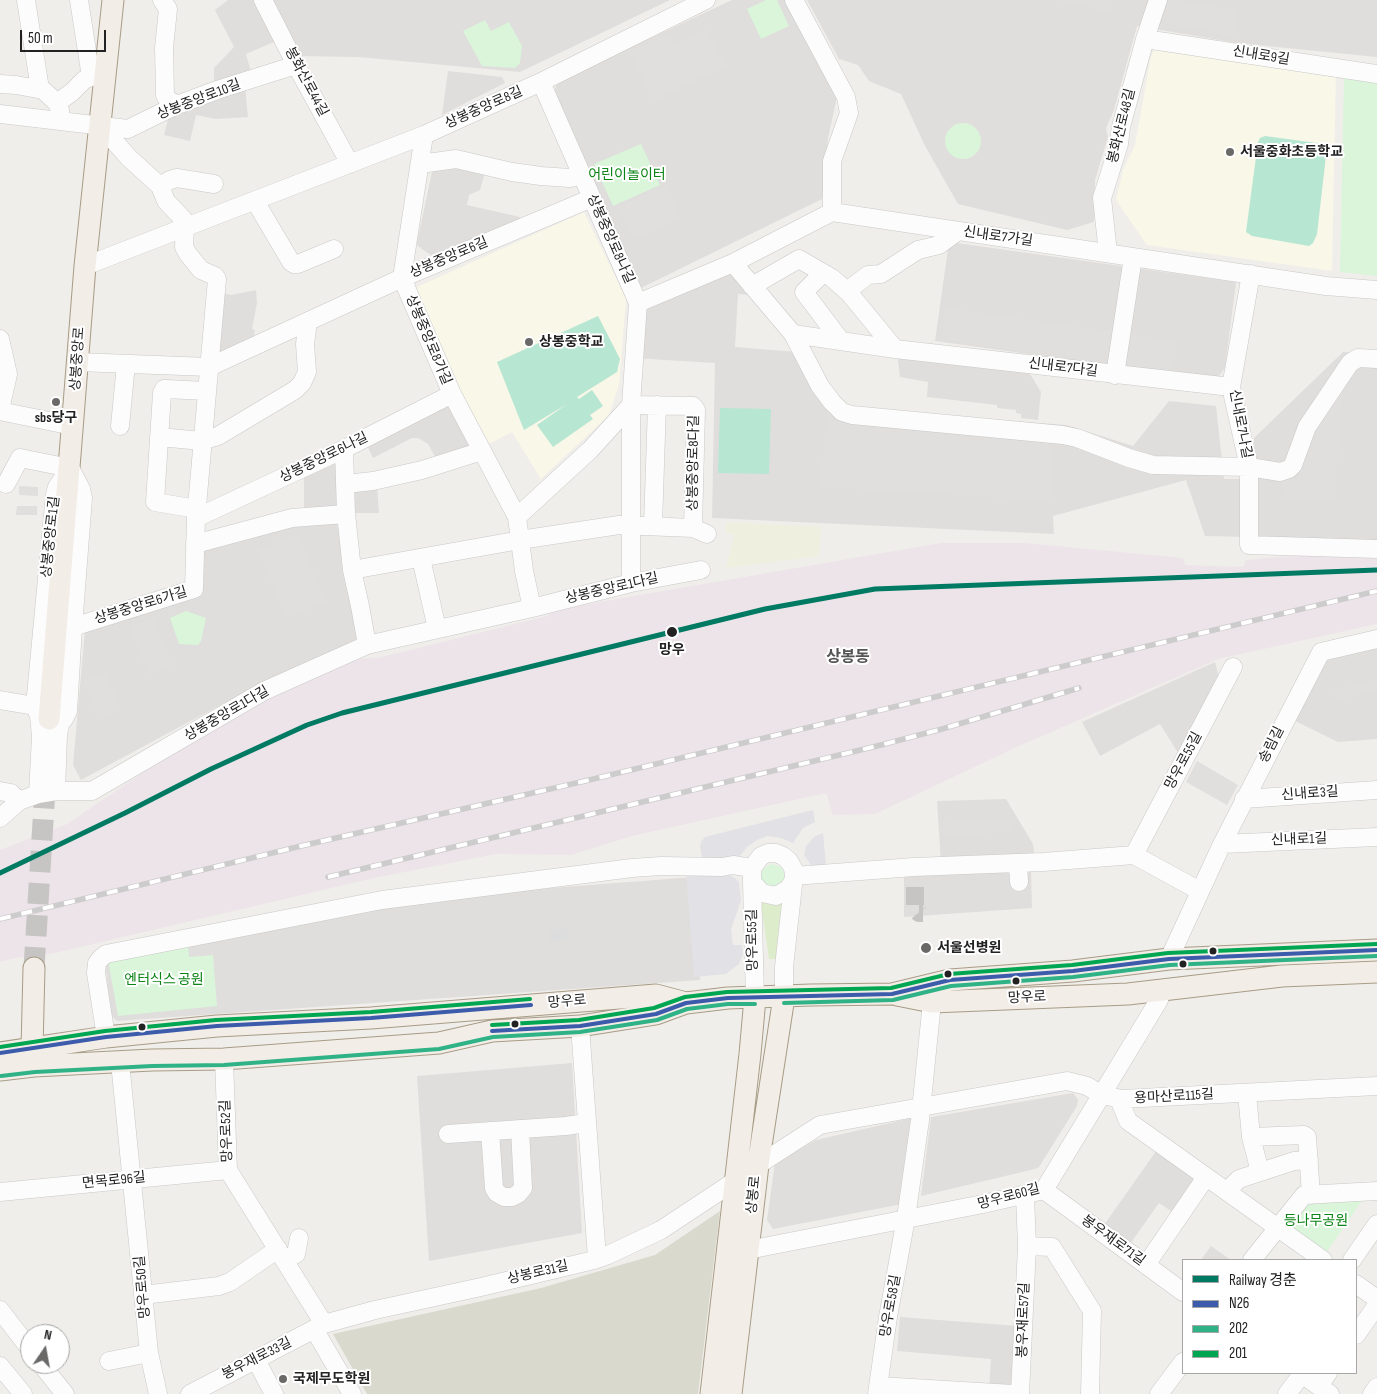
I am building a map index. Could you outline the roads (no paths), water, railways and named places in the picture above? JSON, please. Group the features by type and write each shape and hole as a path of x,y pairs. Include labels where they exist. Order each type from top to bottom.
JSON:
{"main road":[{"name":"상봉중앙로","path":"46,715 70,468 85,266 100,126 98,76 113,0"},
{"name":"망우로","path":"892,994 950,980 1073,971 1169,959 1377,950"},
{"path":"33,1057 34,968"},
{"name":"망우로","path":"0,1053 33,1057 120,1062 224,1060 439,1043 492,1031 580,1026 656,1014 686,1003 728,998 892,994 932,1002 1128,994 1282,976 1377,972"},
{"name":"망우로","path":"0,1070 33,1057 106,1037 217,1026 371,1018 656,995 686,1003"},
{"name":"상봉로","path":"732,1394 758,1165 784,996"},
{"name":"상봉로","path":"710,1394 736,1181 755,998"},
{"path":"736,1181 758,1165"}],"street":[{"path":"26,0 40,89"},
{"path":"57,103 84,80 98,76 78,0"},
{"path":"162,0 168,9 164,48 165,95 167,99 176,105"},
{"name":"봉화산로44길","path":"263,0 350,164"},
{"name":"상봉중앙로8길","path":"85,266 424,135 541,82 706,0"},
{"path":"638,303 733,263 832,212 832,161 849,113 846,97 794,0"},
{"name":"봉화산로48길","path":"1108,253 1102,198 1119,144 1144,39 1158,0"},
{"name":"신내로9길","path":"1144,39 1377,74"},
{"name":"상봉중앙로10길","path":"0,114 128,129 176,105 296,65"},
{"name":"상봉중앙로8나길","path":"541,82 638,303 631,405 631,583"},
{"path":"0,84 40,89 46,92 57,103 60,110 60,121"},
{"path":"100,126 129,158 160,186 166,201 182,219 185,228 184,247 188,254 201,270 215,276 208,367"},
{"name":"상봉중앙로8가길","path":"424,135 402,278 452,394 518,518 532,608"},
{"path":"420,164 456,159 531,175 556,178 582,176"},
{"path":"160,186 177,178 214,184"},
{"name":"상봉중앙로6길","path":"78,362 208,367 402,278 592,198"},
{"path":"255,201 294,264 334,249"},
{"name":"신내로7가길","path":"832,212 1326,286 1377,290"},
{"path":"847,291 868,275 881,274 918,250 939,245 958,231"},
{"path":"1116,375 1134,257"},
{"path":"752,286 799,259 823,273 847,291 895,349"},
{"path":"733,263 793,334 820,386 842,412 852,415 1063,435 1154,465 1249,467 1280,472 1289,469 1293,465 1307,427 1350,362 1358,358 1377,358"},
{"path":"823,273 804,292 841,341"},
{"name":"신내로7나길","path":"1251,274 1231,387 1249,467 1249,545 1377,549"},
{"path":"159,437 202,441 229,431 295,390 302,382 307,370 304,344 308,321"},
{"name":"신내로7다길","path":"793,334 895,349 1231,387"},
{"path":"0,339 8,374 0,410 73,426"},
{"path":"120,426 126,364"},
{"name":"상봉중앙로6가길","path":"73,626 193,590 196,514 208,367"},
{"path":"196,514 154,502 162,393 164,389 206,391"},
{"name":"상봉중앙로6나길","path":"196,514 344,449 452,394"},
{"path":"518,518 590,450 631,405"},
{"name":"상봉중앙로8다길","path":"631,405 693,406 696,410 700,531 653,525"},
{"path":"352,570 520,540 632,524 653,525 657,405"},
{"path":"344,449 346,514 352,570 367,645"},
{"path":"346,484 373,481 422,470 482,451"},
{"path":"6,484 20,458 70,468"},
{"name":"상봉중앙로1길","path":"46,715 67,715 68,711 83,498 81,489 70,468"},
{"path":"195,544 292,518 346,514"},
{"path":"421,558 437,629"},
{"name":"상봉중앙로1다길","path":"56,791 92,791 264,691 367,645 532,608 631,583 701,570"},
{"name":"송림길","path":"1169,959 1244,799 1320,652 1377,639"},
{"name":"망우로55길","path":"1134,855 1233,667"},
{"path":"0,700 46,715"},
{"name":"상봉중앙로1길","path":"46,715 58,735 56,791"},
{"name":"상봉중앙로1길","path":"38,794 41,736 46,715"},
{"name":"신내로3길","path":"1244,799 1377,790"},
{"path":"0,791 11,793 19,801"},
{"path":"0,818 19,801 38,794 56,791"},
{"name":"신내로1길","path":"1222,844 1377,837"},
{"path":"106,1037 96,973 97,963 106,954 382,900 632,868 661,866 722,867 732,865 752,875 755,862 761,856 768,853 776,853 789,861 793,879 784,967 784,996"},
{"path":"793,879 914,867 1018,863 1134,855 1200,891"},
{"path":"1018,863 1019,882"},
{"name":"망우로55길","path":"752,875 762,893 776,896 788,889 793,879"},
{"name":"망우로55길","path":"752,875 755,998"},
{"name":"망우로60길","path":"748,1250 1044,1190 1110,1097 1159,1000 1162,990"},
{"name":"망우로58길","path":"878,1390 888,1317 906,1218 921,1108 932,1002"},
{"path":"580,1026 597,1258"},
{"name":"망우로52길","path":"224,1060 228,1170 281,1254 352,1394"},
{"name":"망우로50길","path":"120,1062 149,1353 158,1394"},
{"path":"758,1165 820,1125 1067,1081 1087,1086 1110,1097 1128,1120 1322,1259"},
{"name":"용마산로115길","path":"1110,1097 1247,1093 1377,1086"},
{"path":"1247,1093 1251,1137 1260,1172"},
{"path":"448,1134 586,1123"},
{"path":"490,1131 494,1188 497,1193 504,1197 512,1197 523,1188 520,1129"},
{"path":"1251,1137 1305,1136 1307,1138 1311,1195"},
{"path":"1227,1191 1238,1178 1294,1161 1309,1160"},
{"name":"면목로96길","path":"0,1192 228,1170"},
{"path":"1146,1265 1206,1176"},
{"name":"상봉로31길","path":"319,1327 375,1310 481,1287 597,1258 629,1246 661,1230 736,1181"},
{"name":"봉우재로71길","path":"1044,1190 1182,1291"},
{"path":"1253,1259 1304,1195 1377,1191"},
{"name":"봉우재로57길","path":"1020,1394 1027,1246 1025,1195"},
{"path":"1353,1259 1377,1224"},
{"path":"144,1294 219,1286 281,1254 296,1254 299,1238"},
{"path":"1027,1246 1052,1247 1092,1311 1090,1394"},
{"path":"1357,1285 1377,1299"},
{"path":"1357,1334 1377,1305"},
{"path":"0,1310 20,1336"},
{"name":"봉우재로33길","path":"190,1394 319,1327"},
{"path":"109,1361 149,1353"},
{"path":"256,1360 274,1394"},
{"path":"1159,1394 1182,1363"},
{"path":"0,1366 23,1394"},
{"path":"49,1374 65,1394"},
{"path":"1287,1394 1300,1374"},
{"path":"1303,1374 1326,1384"},
{"path":"1372,1394 1377,1387"},
{"path":"878,1390 1013,1394"}],"tunnel":[{"path":"34,968 46,773"},
{"path":"915,887 915,908 919,913 923,913"}],"railway":[{"path":"0,919 1377,591"},
{"path":"328,877 877,746 942,729 1079,688"}],"rail line":[{"name":"경춘","path":"0,873 211,769 307,725 342,713 765,609 875,589 1377,570"}],"place":[{"name":"서울중화초등학교","path":"1230,152"},
{"name":"상봉중학교","path":"529,342"},
{"name":"sbs당구","path":"56,402"},
{"name":"망우","path":"672,632"},
{"name":"서울선병원","path":"926,948"},
{"name":"국제무도학원","path":"283,1379"}],"district":[{"name":"상봉동","path":"848,658"}],"park label":[{"name":"어린이놀이터","path":"627,175"},
{"name":"엔터식스 공원","path":"164,980"},
{"name":"등나무공원","path":"1316,1221"}]}
